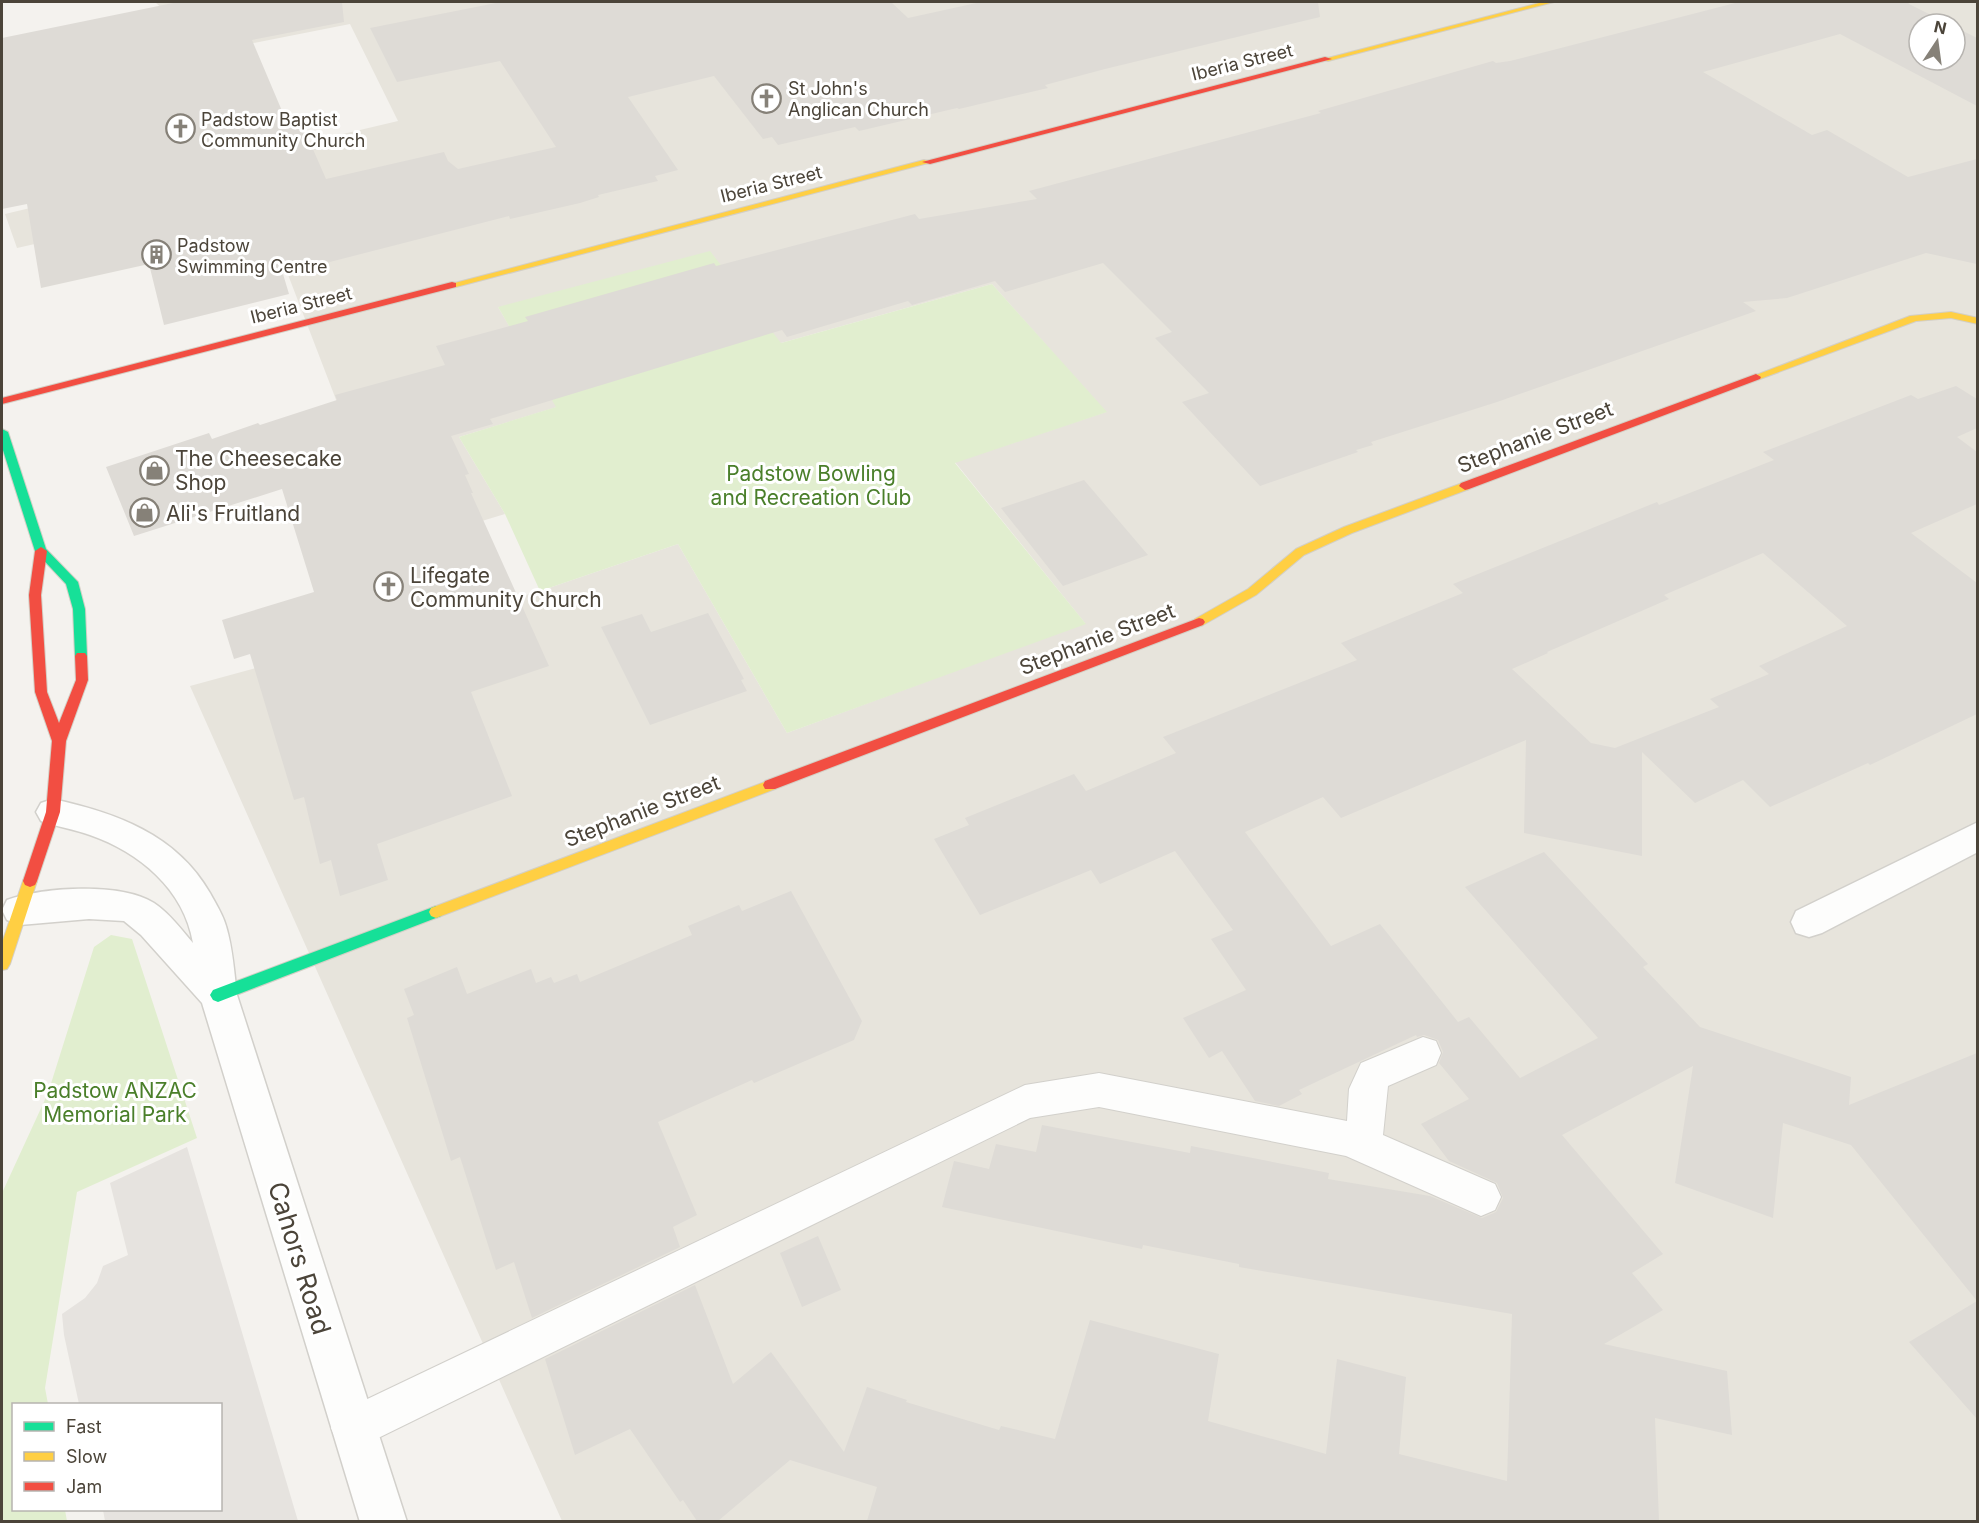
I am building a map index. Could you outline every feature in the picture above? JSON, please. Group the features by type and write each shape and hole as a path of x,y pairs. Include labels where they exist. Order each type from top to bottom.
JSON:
{"street":[{"name":"Iberia Street","path":"2,401 1550,2"},
{"name":"Stephanie Street","path":"218,995 1208,620 1252,592 1300,552 1348,530 1914,318 1952,315 1977,321"},
{"path":"2,432 41,551 72,582 79,609 82,680 59,741 53,812 2,964"},
{"path":"41,551 34,594 41,692 59,741"},
{"name":"Cahors Road","path":"53,812 88,819 119,830 145,843 166,859 187,883 208,925 218,995 384,1521"},
{"path":"1809,922 1977,836"},
{"name":"Cahors Road","path":"20,910 108,905 127,907 149,919 218,995"}],"lane":[{"path":"1350,1139 1365,1132 1368,1089 1374,1075 1423,1053"},
{"path":"353,1428 1025,1102 1099,1090 1350,1139 1481,1197"}],"shaded area":[{"path":"155,2 1977,2 1977,1521 562,1521 190,686 540,591 678,544 787,733 1085,623 955,462 1106,412 992,284 781,343 498,307 557,407 459,437 505,514 393,548 257,194 17,248 5,214 398,121 350,24 208,52"},
{"path":"187,1147 298,1521 105,1521 103,1511 222,1511 222,1403 79,1403 64,1335 62,1314 85,1298 97,1283 103,1266 128,1255 110,1183"}],"green space":[{"name":"Padstow Bowling and Recreation Club","path":"710,251 781,343 992,284 1107,412 955,463 1086,624 787,733 678,544 540,591 505,514 459,437 556,407 498,307"},
{"name":"Padstow ANZAC Memorial Park","path":"111,935 132,939 197,1138 77,1192 45,1388 48,1403 12,1403 12,1511 65,1511 67,1521 2,1521 2,1193 48,1093 94,947"}],"building":[{"path":"178,2 342,2 344,22 252,40 285,118 298,115 326,179 444,152 448,161 458,169 556,147 500,61 397,82 370,28 501,2 891,2 908,18 981,2 1318,2 1320,17 1045,85 1048,88 859,131 855,127 778,145 772,137 763,139 714,76 628,97 678,170 655,176 658,181 598,195 599,197 580,203 510,219 509,216 283,274 289,294 164,325 149,264 41,288 27,204 2,209 2,38"},
{"path":"1739,2 1908,2 1925,12 1907,12 1907,69 1840,34 1703,72 1812,135 1827,130 1908,177 1977,159 1977,264 1926,253 1787,298 1743,302 1756,311 1497,402 1371,442 1373,445 1356,450 1358,452 1260,486 1182,402 1209,393 1155,338 1172,332 1103,263 1005,292 995,281 912,305 908,301 787,337 782,330 490,419 493,424 451,436 469,474 465,475 473,493 471,493 549,666 471,692 512,796 377,844 388,880 340,896 331,860 320,864 304,797 294,800 250,654 234,659 222,620 314,592 282,489 134,536 106,467 209,433 212,439 258,423 260,425 337,400 335,395 445,365 436,346 528,321 525,317 714,263 716,266 915,214 919,219 1037,199 1029,191 1321,113 1318,111 1493,61 1496,63"},
{"path":"1967,33 1977,38 1977,106 1912,72 1967,72"},
{"path":"1956,386 1977,399 1977,428 1957,437 1977,452 1977,504 1911,533 1977,583 1977,714 1870,765 1868,763 1770,807 1743,780 1695,803 1642,752 1642,856 1524,833 1526,740 1341,818 1323,797 1245,832 1331,946 1380,924 1458,1022 1469,1017 1520,1078 1598,1038 1465,887 1544,852 1648,964 1643,967 1700,1027 1851,1077 1849,1105 1977,1053 1977,1301 1851,1145 1783,1123 1773,1218 1675,1183 1693,1066 1562,1135 1663,1254 1632,1273 1663,1310 1604,1344 1727,1371 1732,1435 1655,1418 1659,1521 867,1521 877,1487 790,1460 718,1521 697,1521 683,1500 680,1502 630,1429 575,1455 545,1359 695,1285 733,1384 771,1352 844,1452 867,1387 907,1400 906,1402 999,1430 1001,1426 1055,1439 1090,1320 1219,1354 1208,1421 1326,1454 1337,1359 1406,1377 1399,1454 1507,1481 1512,1314 1239,1267 1239,1264 1143,1245 1142,1249 942,1207 954,1161 989,1169 996,1144 1036,1152 1042,1125 1190,1153 1191,1146 1329,1173 1328,1179 1430,1196 1482,1218 1496,1212 1503,1198 1497,1183 1449,1161 1421,1124 1469,1099 1439,1063 1443,1052 1438,1040 1416,1035 1299,1090 1302,1094 1279,1106 1255,1101 1222,1051 1209,1058 1183,1018 1246,990 1211,939 1233,930 1175,851 1100,884 1091,870 980,915 934,839 969,825 965,818 1074,774 1086,791 1176,753 1163,737 1357,660 1341,643 1463,593 1453,584 1657,502 1659,505 1774,460 1763,452 1911,395 1918,399","holes":["1763,553 1847,626 1759,666 1769,674 1710,699 1719,707 1615,748 1591,743 1512,669 1669,599 1664,595"]},
{"path":"1084,480 1148,555 1063,586 1001,508"},
{"path":"708,613 744,679 741,680 747,691 650,725 601,627 642,614 651,632"},
{"path":"791,891 862,1021 854,1040 754,1083 752,1080 658,1122 697,1215 673,1227 680,1247 532,1318 514,1262 496,1270 460,1157 451,1161 407,1018 414,1015 404,989 457,967 467,994 531,969 536,983 551,977 554,983 577,974 580,982 692,935 688,926 739,905 742,911"},
{"path":"818,1236 841,1290 802,1307 780,1253"},
{"path":"1977,1301 1977,1419 1909,1342"}],"traffic: fast":[{"path":"2,432 41,551 72,582 79,609 81,656"},
{"path":"218,995 436,912"}],"traffic: slow":[{"path":"1328,59 1550,2"},
{"path":"452,285 927,162"},
{"path":"1756,377 1914,318 1951,315 1978,321"},
{"path":"1199,622 1252,592 1300,552 1348,530 1465,486"},
{"path":"436,912 770,785"},
{"path":"2,964 30,881"}],"traffic: jam":[{"path":"927,162 1328,59"},
{"path":"2,401 452,285"},
{"path":"1465,486 1756,377"},
{"path":"41,551 35,595 41,692 59,741"},
{"path":"770,785 1199,622"},
{"path":"30,881 53,812 59,741 82,680 81,656"}],"place":[{"name":"St John's Anglican Church","path":"767,98"},
{"name":"Padstow Baptist Community Church","path":"180,129"},
{"name":"Padstow Swimming Centre","path":"156,255"},
{"name":"The Cheesecake Shop","path":"154,470"},
{"name":"Ali's Fruitland","path":"145,513"},
{"name":"Lifegate Community Church","path":"389,587"}]}
